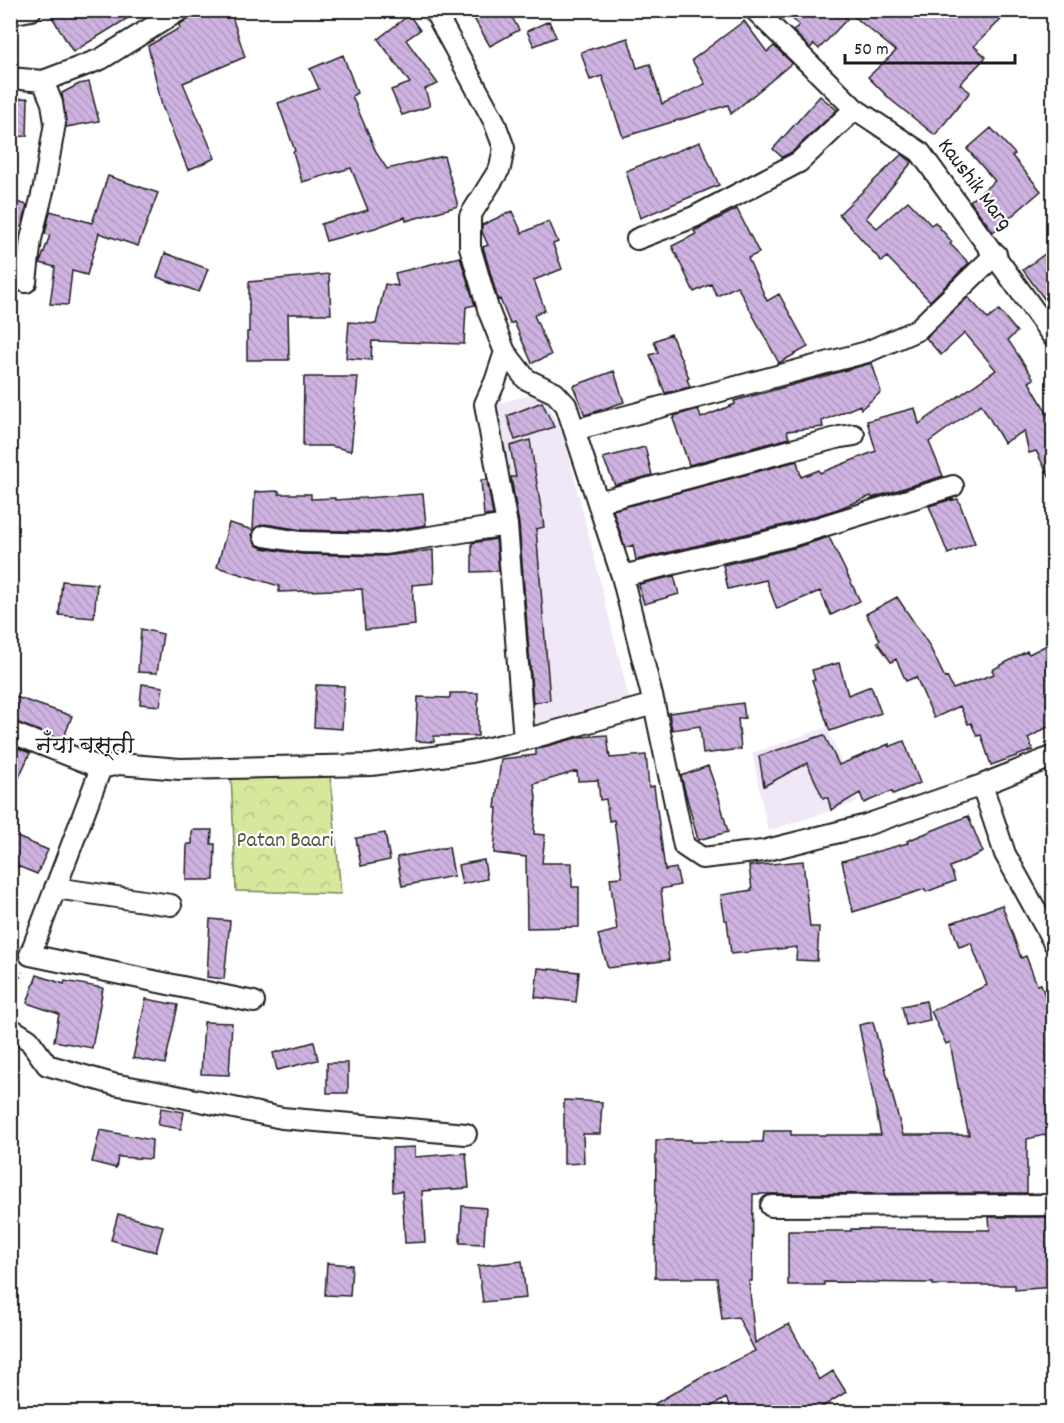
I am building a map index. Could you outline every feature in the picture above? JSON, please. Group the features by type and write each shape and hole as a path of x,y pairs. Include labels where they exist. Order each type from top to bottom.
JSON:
{"street":[{"path":"10,14 31,10"},
{"path":"10,78 43,81 101,59 180,10"},
{"path":"434,10 494,121 504,148 500,168 470,216 470,247 489,312 505,352 526,379 555,393 566,405 622,576 654,704 684,846 702,858 763,851 863,826 982,785 1053,756"},
{"name":"Kaushik Marg","path":"754,10 855,109 920,152 996,254 1053,338"},
{"path":"26,282 31,239 44,187 55,123 52,103 43,81"},
{"path":"637,238 694,217 799,162 855,109"},
{"path":"574,430 867,352 917,330 996,254"},
{"path":"505,352 485,404 507,525 524,740"},
{"path":"598,502 854,435"},
{"path":"622,576 791,536 953,486"},
{"path":"264,536 301,542 384,544 507,525"},
{"path":"10,732 101,768 119,764 180,769 371,765 471,752 524,740 654,704"},
{"path":"101,768 30,955 254,1002"},
{"path":"982,785 1005,854 1053,943"},
{"path":"55,888 171,905"},
{"path":"10,1028 29,1040 47,1065 113,1084 282,1118 465,1134"},
{"path":"771,1206 1053,1204"}],"shaded area":[{"path":"542,392 565,440 631,706 524,729 491,405"},
{"path":"827,727 858,802 768,831 752,753"}],"green space":[{"name":"Patan Baari","path":"231,774 330,775 341,894 236,891"}],"building":[{"path":"48,10 141,10 73,52"},
{"path":"206,10 230,10 245,57 183,83 215,158 188,170 162,106 148,46 180,28 179,25 189,18"},
{"path":"469,10 508,10 519,30 490,46"},
{"path":"783,10 837,10 847,19 819,49 814,44 810,48 793,31 799,25"},
{"path":"846,10 1011,10 974,46 986,57 960,84 970,92 935,135 891,100 868,77 896,51"},
{"path":"409,15 420,30 406,40 438,84 425,89 430,106 402,115 391,90 410,83 378,39"},
{"path":"549,21 556,37 534,46 527,31"},
{"path":"744,21 767,52 774,46 792,63 731,114 728,105 623,137 602,76 590,80 581,52 628,38 637,68 650,64 662,104 705,84 692,60"},
{"path":"343,55 357,93 352,96 377,154 387,169 444,156 458,206 406,221 405,217 375,228 326,241 321,224 368,210 351,168 302,182 293,152 295,151 278,103 319,89 310,69"},
{"path":"89,82 99,121 66,127 62,93 79,84"},
{"path":"820,96 837,110 792,152 782,157 773,149"},
{"path":"28,98 27,136 10,137 10,99"},
{"path":"991,128 1015,154 1012,156 1041,191 993,232 970,201 995,181 967,149"},
{"path":"700,142 719,185 640,218 626,171"},
{"path":"902,154 912,162 866,218 877,228 908,201 931,225 935,222 952,242 950,244 969,263 930,301 887,257 882,262 839,214"},
{"path":"108,176 158,193 138,246 99,233 87,275 72,271 68,305 50,304 55,267 40,263 50,235 45,234 50,211 92,223"},
{"path":"10,200 27,205 22,227 10,224"},
{"path":"737,209 759,253 748,258 767,301 779,294 808,347 779,363 737,286 717,296 711,284 694,292 672,246 696,234 694,231"},
{"path":"512,211 522,233 549,221 558,242 553,244 562,269 534,280 545,310 534,315 551,355 532,363 514,322 510,324 500,299 498,300 483,247 488,245 482,232 482,225"},
{"path":"1053,248 1053,311 1023,270"},
{"path":"165,253 208,269 199,292 157,277"},
{"path":"460,257 475,305 466,307 464,344 372,341 371,360 346,358 349,322 376,324 385,284 398,286 395,273"},
{"path":"329,274 331,314 288,314 289,360 247,360 249,282"},
{"path":"968,297 988,319 999,310 1017,332 1008,340 1034,379 1029,382 1053,423 1053,484 1036,451 1029,453 1024,431 1004,443 981,404 929,442 943,476 872,498 871,496 788,524 636,560 633,545 625,548 613,510 797,461 801,477 819,470 820,473 876,451 867,421 915,408 919,424 996,370 965,333 941,355 926,338"},
{"path":"671,334 689,378 687,379 690,387 665,393 650,355 658,352 654,341"},
{"path":"872,363 881,392 861,409 860,405 822,421 823,427 787,431 789,438 689,465 673,419 674,416 698,409 701,418 735,404 734,401"},
{"path":"614,371 624,402 585,415 573,386"},
{"path":"304,377 358,377 351,451 331,446 303,446"},
{"path":"542,402 554,427 515,440 507,416"},
{"path":"530,440 544,527 536,529 550,700 533,703 519,524 511,477 516,477 510,446"},
{"path":"645,447 652,475 615,485 603,458"},
{"path":"481,480 487,480 493,515 484,516"},
{"path":"279,491 279,494 311,494 311,499 335,498 335,500 423,494 426,525 383,532 302,530 265,524 255,528 252,535 256,545 262,548 301,554 384,556 433,550 434,583 412,585 415,625 365,630 362,589 279,592 279,586 217,567 229,523 253,530 255,492"},
{"path":"958,499 975,543 948,554 929,506"},
{"path":"829,537 860,601 831,615 820,591 777,609 766,580 728,589 723,565"},
{"path":"496,539 499,571 472,572 472,543"},
{"path":"674,576 679,594 644,604 640,584"},
{"path":"62,581 97,584 94,618 59,615"},
{"path":"897,597 929,645 953,689 994,674 992,670 1027,651 1029,654 1053,642 1053,724 1028,738 1033,750 991,765 981,735 977,736 971,723 968,724 960,706 934,718 916,677 906,681 896,659 891,662 877,642 880,640 866,614"},
{"path":"141,629 163,634 157,673 138,672"},
{"path":"839,663 848,695 871,686 881,713 830,731 812,680 815,680 812,670"},
{"path":"142,684 163,687 160,706 140,704"},
{"path":"316,685 344,686 342,729 314,727"},
{"path":"450,693 478,693 478,736 434,736 434,742 416,741 418,697 450,698"},
{"path":"10,695 72,716 63,740 10,720"},
{"path":"743,703 745,718 738,719 741,749 703,754 700,726 672,730 669,713"},
{"path":"607,735 610,758 646,755 649,787 654,786 665,870 676,868 680,885 661,889 669,960 608,968 598,935 617,930 610,878 622,877 614,820 609,821 606,799 600,800 598,780 578,781 577,771 534,784 536,797 534,834 545,835 542,863 572,863 572,887 579,887 579,927 527,928 526,857 494,853 497,808 495,808 501,759 536,755 536,749 580,737"},
{"path":"824,735 839,765 889,744 889,747 904,741 920,783 893,794 892,791 864,803 860,793 831,810 828,798 823,798 807,763 764,786 759,756"},
{"path":"10,745 30,753 10,797"},
{"path":"708,766 728,832 698,840 681,776"},
{"path":"968,816 983,852 950,867 955,881 926,892 925,889 853,912 842,861 908,843 907,841"},
{"path":"192,830 212,830 211,844 215,844 214,880 186,880 187,844 192,844"},
{"path":"385,833 390,860 361,866 356,838"},
{"path":"10,834 48,850 37,874 10,863"},
{"path":"449,847 454,876 402,886 397,857"},
{"path":"484,860 487,879 462,884 458,865"},
{"path":"803,861 810,927 819,927 817,961 796,960 797,947 731,954 721,895 752,890 749,866"},
{"path":"1002,905 1021,958 1026,956 1037,985 1041,984 1053,1020 1053,1133 1027,1139 1027,1193 753,1194 752,1281 749,1281 755,1343 789,1324 819,1380 833,1371 846,1392 813,1413 733,1413 726,1398 700,1413 639,1413 699,1378 755,1351 738,1317 722,1319 717,1278 655,1278 656,1140 763,1142 764,1131 791,1131 791,1135 881,1135 859,1025 873,1022 903,1135 969,1135 950,1042 946,1044 931,1011 987,985 971,943 959,947 951,923"},
{"path":"210,919 230,921 224,979 207,977"},
{"path":"538,968 579,972 576,1002 535,997"},
{"path":"37,975 64,984 65,981 103,988 92,1048 54,1041 59,1014 27,1003"},
{"path":"146,999 178,1005 165,1064 133,1058"},
{"path":"926,1001 930,1020 906,1025 902,1006"},
{"path":"204,1022 232,1023 229,1075 201,1074"},
{"path":"314,1042 318,1060 277,1070 273,1053"},
{"path":"327,1063 348,1063 348,1093 327,1093"},
{"path":"564,1100 602,1102 600,1134 583,1134 584,1163 564,1164"},
{"path":"161,1108 184,1112 181,1129 158,1125"},
{"path":"100,1130 152,1140 151,1159 118,1157 116,1168 92,1162"},
{"path":"415,1147 415,1157 466,1153 469,1188 422,1191 425,1242 405,1243 402,1191 393,1192 392,1148"},
{"path":"462,1206 486,1208 484,1244 460,1243"},
{"path":"118,1214 163,1226 156,1252 111,1240"},
{"path":"989,1217 1053,1217 1053,1287 1015,1290 1015,1285 933,1285 933,1283 824,1282 824,1285 788,1285 788,1231 990,1230"},
{"path":"522,1261 526,1298 483,1302 478,1266"},
{"path":"327,1263 352,1265 350,1296 325,1295"}],"district":[{"name":"नँया बस्ती","path":"85,747"}]}
